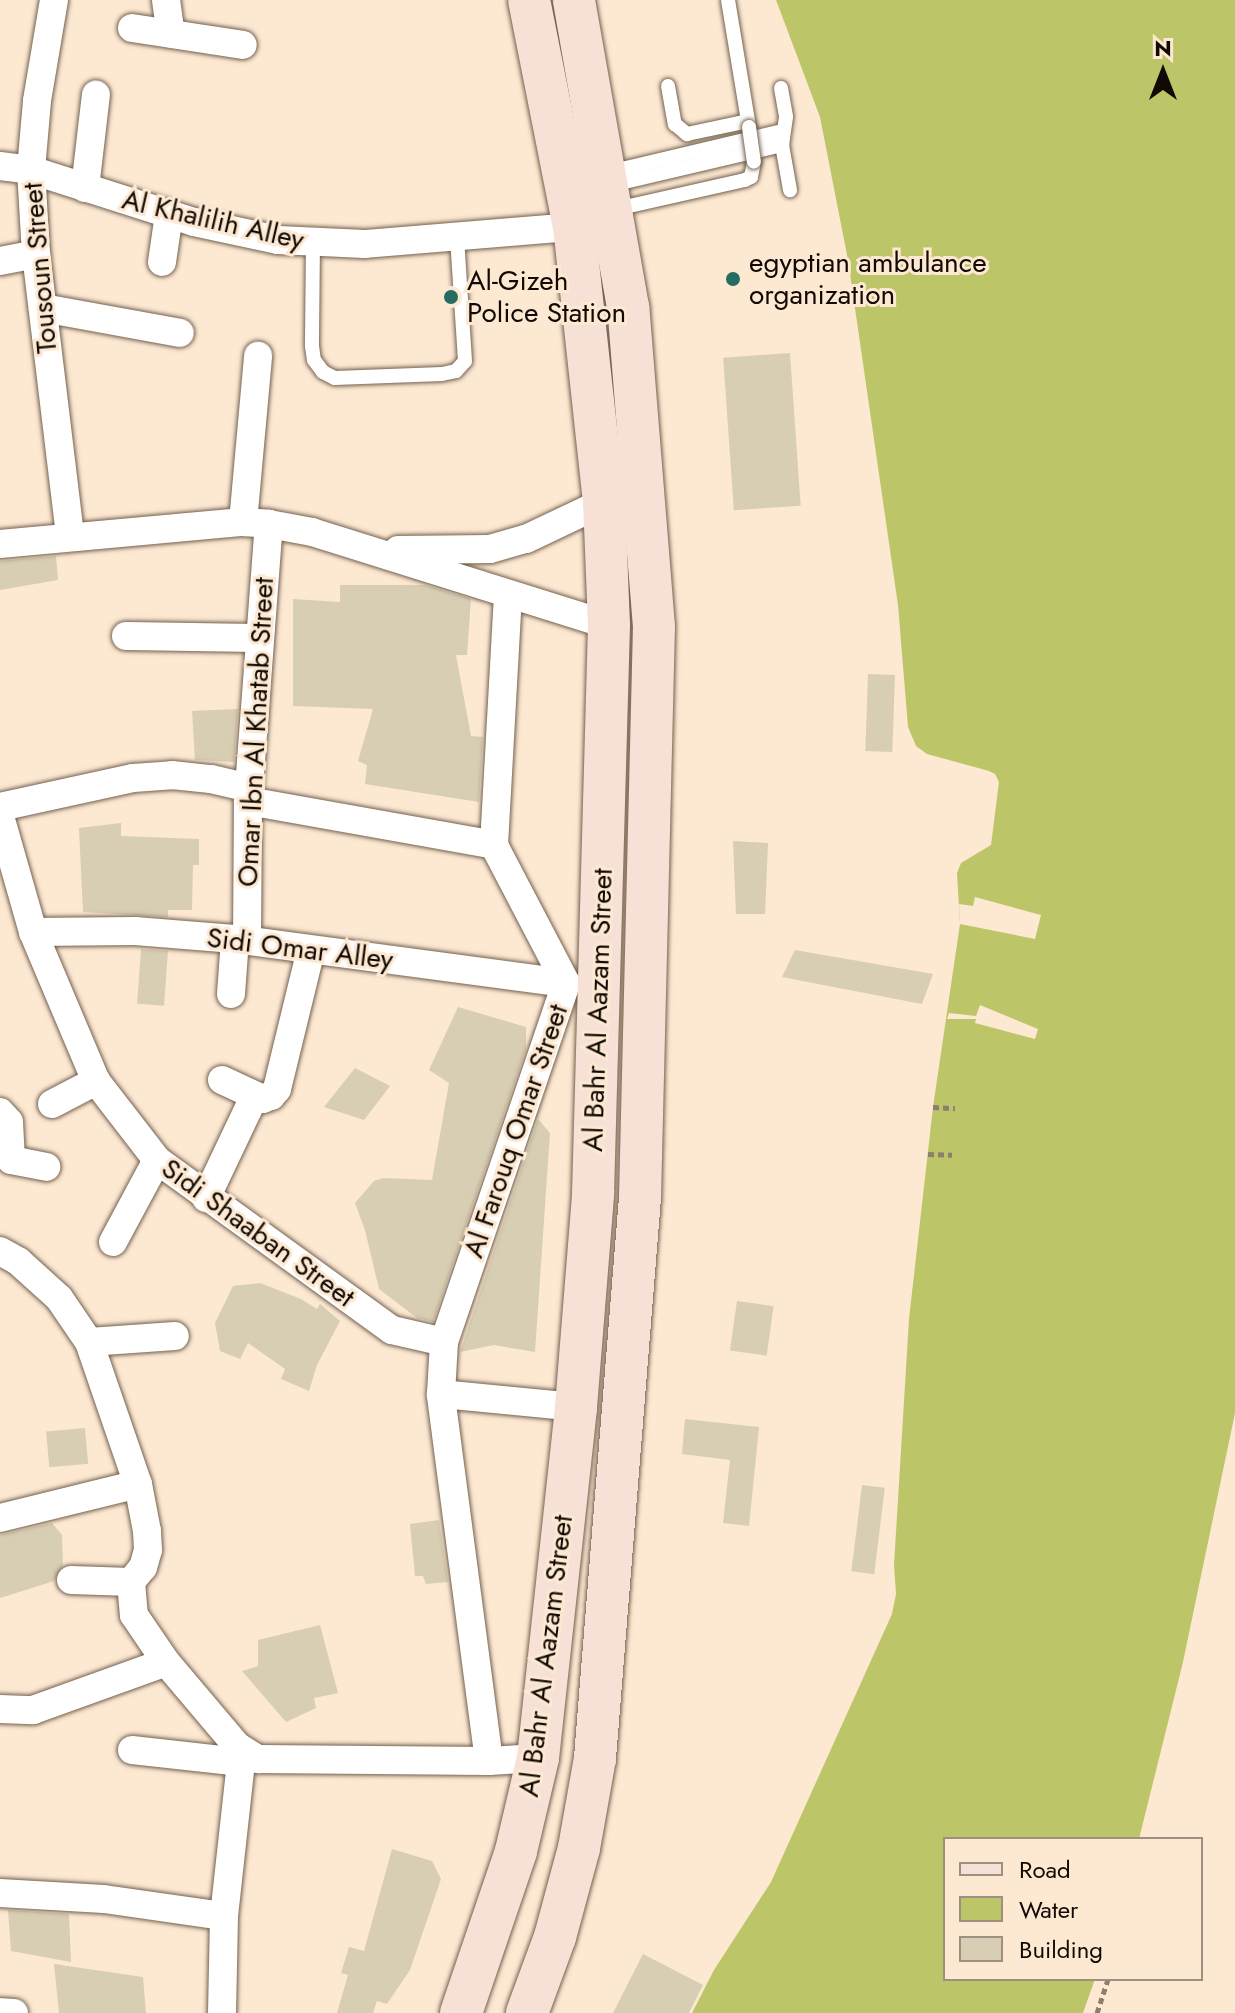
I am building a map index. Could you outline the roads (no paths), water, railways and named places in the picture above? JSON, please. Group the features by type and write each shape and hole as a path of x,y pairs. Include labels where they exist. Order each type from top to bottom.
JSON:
{"main road":[{"name":"Al Bahr Al Aazam Street","path":"461,2013 516,1851 538,1758 576,1407 593,1194 609,625 604,502 574,227 529,0"},
{"name":"Al Bahr Al Aazam Street","path":"527,2013 555,1937 579,1848 595,1758 640,1198 654,627 628,307 574,0"}],"street":[{"name":"Tousoun Street","path":"54,0 37,101 31,170 36,254 70,536"},
{"path":"166,0 171,34"},
{"path":"132,28 243,45"},
{"path":"85,188 96,95"},
{"name":"Al Khalilih Alley","path":"0,166 31,170 169,214 278,240 365,244 574,227"},
{"path":"162,262 169,214"},
{"path":"0,261 36,254"},
{"path":"43,308 180,333"},
{"name":"Omar Ibn Al Khatab Street","path":"231,994 241,940 258,638 258,356"},
{"path":"365,549 490,549 526,539 604,502"},
{"path":"0,544 256,523 312,532 609,625"},
{"path":"0,807 146,777 211,779 248,795 494,845 508,595"},
{"path":"126,636 258,638"},
{"name":"Sidi Shaaban Street","path":"0,816 8,882 33,932 96,1081 157,1160 392,1330 444,1342"},
{"name":"Al Farouq Omar Street","path":"441,1394 444,1342 566,983 494,845"},
{"name":"Sidi Omar Alley","path":"33,932 135,931 241,940 566,983"},
{"path":"222,1080 254,1097 271,1096 277,1089 311,950"},
{"path":"52,1104 96,1081"},
{"path":"206,1198 254,1097"},
{"path":"0,1112 9,1122 11,1160 46,1167"},
{"path":"113,1242 157,1160"},
{"path":"6,1262 59,1298 89,1342 138,1484 148,1550 143,1567 131,1582 134,1615 166,1662 242,1757 224,1916 219,1992 222,2013"},
{"path":"89,1342 175,1336"},
{"path":"441,1394 576,1407"},
{"name":"Al Bahr Al Aazam Street","path":"441,1394 489,1761"},
{"path":"0,1518 138,1484"},
{"path":"71,1580 131,1582"},
{"path":"0,1709 33,1710 166,1662"},
{"path":"132,1750 258,1759 489,1761 538,1758"},
{"path":"0,1893 104,1899 224,1916"},
{"path":"0,2012 14,2013"}],"lane":[{"path":"608,190 745,180 751,177 754,162 728,0"},
{"path":"668,86 675,124 687,134 748,124"},
{"path":"781,88 786,117 783,138 790,190"},
{"path":"608,190 783,138"},
{"path":"313,243 312,346 314,360 323,372 335,378 442,374 456,371 465,361 457,237"}],"water":[{"path":"776,0 1235,0 1235,1413 1183,1662 1139,1837 943,1837 943,1981 1094,1981 1083,2013 692,2013 714,1970 771,1882 892,1614 896,1594 894,1565 909,1319 933,1107 960,924 957,873 961,863 991,845 999,782 995,774 989,771 927,754 916,746 908,727 898,605 848,260 820,117"}],"place":[{"name":"egyptian ambulance organization","path":"733,279"},
{"name":"Al-Gizeh Police Station","path":"451,297"}]}
